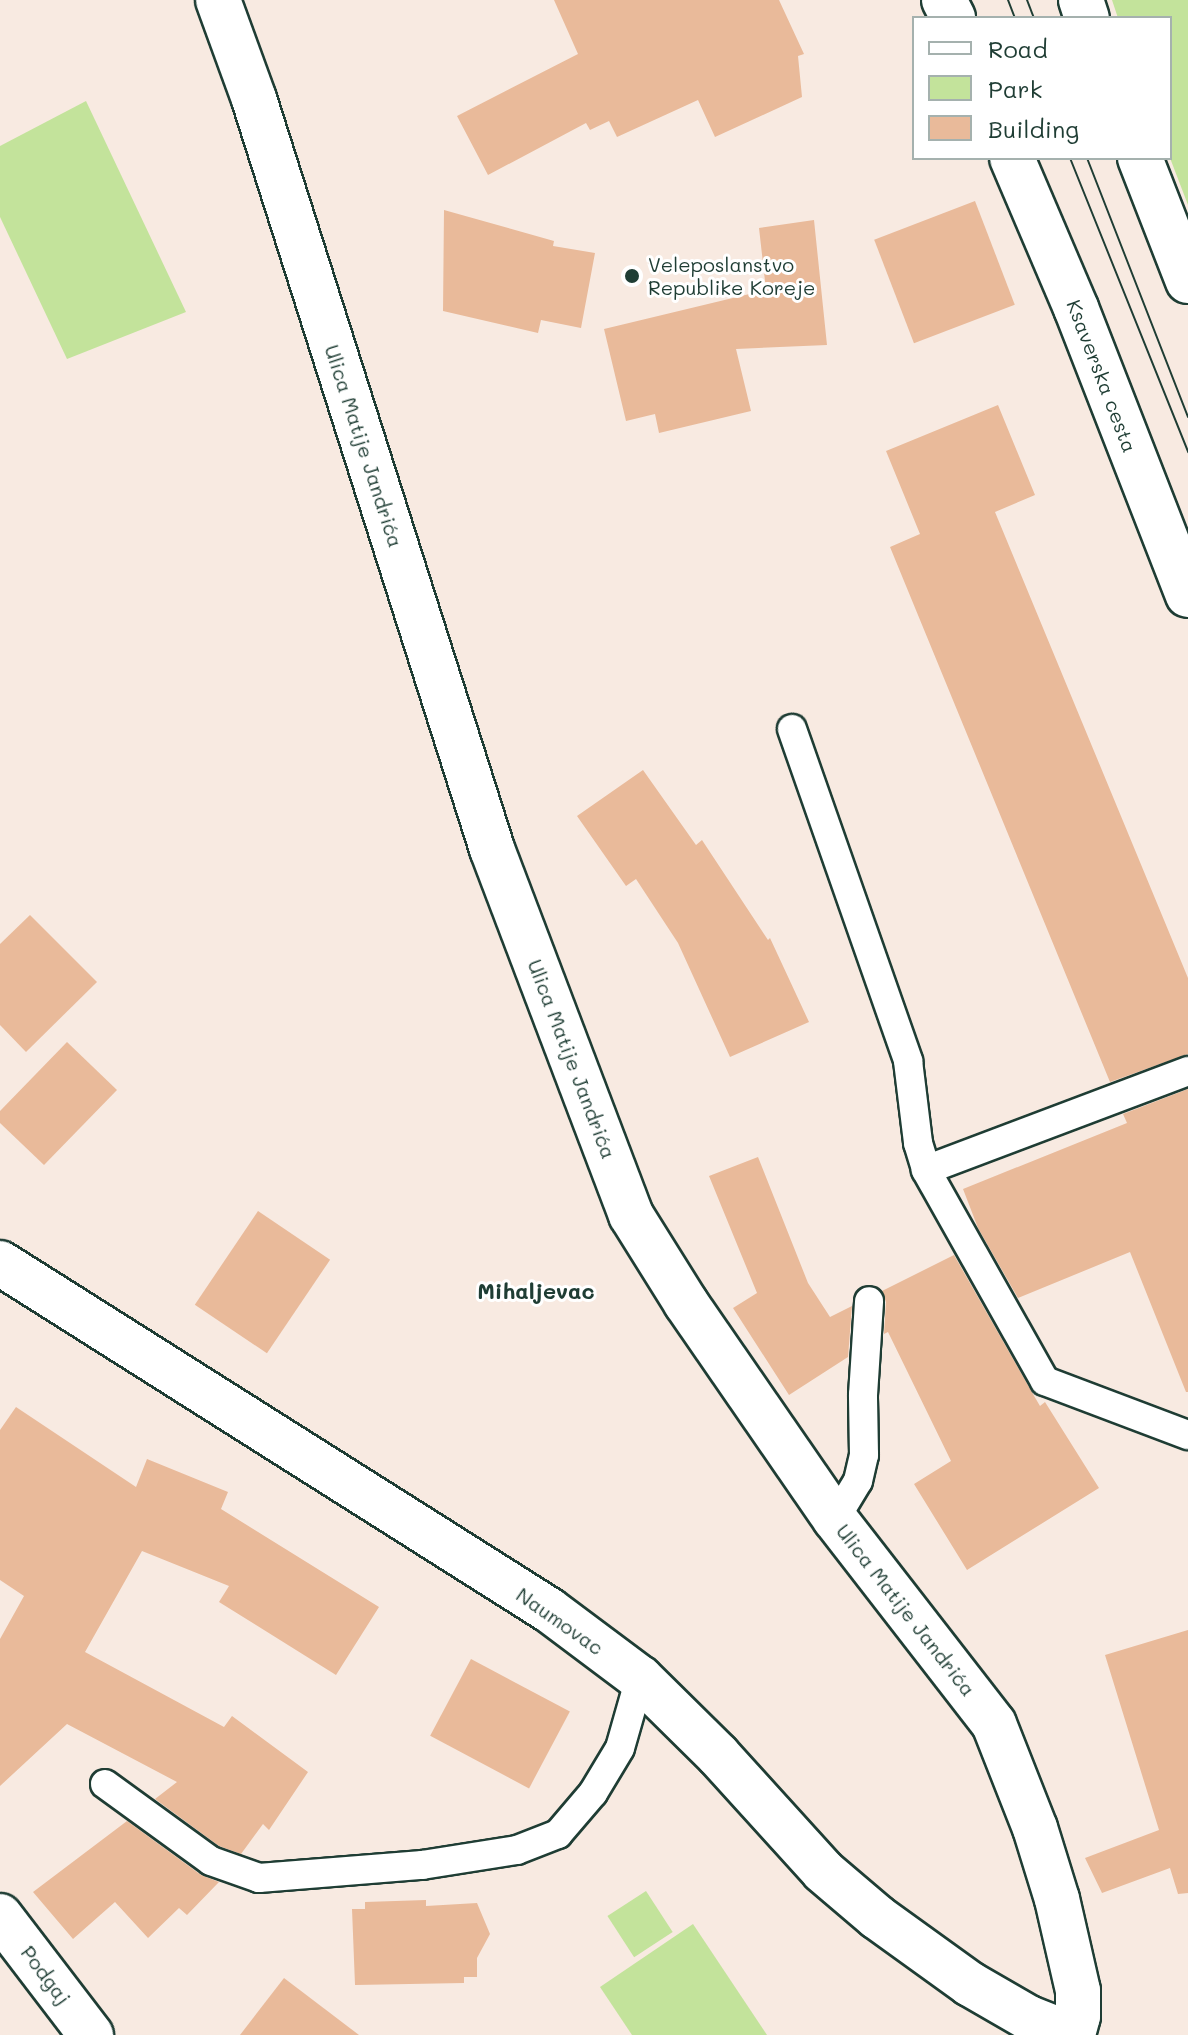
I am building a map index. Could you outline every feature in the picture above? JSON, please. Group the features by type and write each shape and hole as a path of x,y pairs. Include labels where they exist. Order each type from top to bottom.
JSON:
{"street":[{"name":"Ulica Matije Jandrića","path":"218,0 254,99 492,849 631,1215 686,1303 835,1519 994,1724 1035,1828 1057,1899 1078,1991 1078,2016 1072,2035"},
{"name":"Ksaverska cesta","path":"1013,160 1076,308 1188,595"},
{"path":"1141,160 1188,281"},
{"name":"Naumovac","path":"0,1263 549,1610 640,1678 718,1755 823,1871 877,1917 970,1984 1029,2018 1072,2035"},
{"name":"Podgaj","path":"0,1916 91,2035"}],"lane":[{"path":"792,729 908,1061 918,1143 926,1170 1045,1381 1188,1435"},
{"path":"926,1170 1188,1071"},
{"path":"835,1519 858,1481 864,1455 863,1395 869,1301"},
{"path":"105,1784 211,1861 259,1878 422,1865 517,1850 558,1834 593,1793 620,1748 640,1678"}],"green space":[{"path":"1112,0 1188,0 1188,205 1171,160 1172,16 1117,16"},
{"path":"86,101 186,312 67,359 0,217 0,146"},
{"path":"646,1891 673,1932 634,1957 607,1916"},
{"path":"693,1924 767,2035 632,2035 600,1987"}],"building":[{"path":"554,0 779,0 804,54 798,56 802,97 715,137 698,100 617,137 609,121 590,130 586,123 488,175 457,116 578,54"},
{"path":"975,201 1015,305 914,343 874,240"},
{"path":"444,210 554,241 553,246 595,253 581,328 541,320 538,333 443,311"},
{"path":"814,220 827,345 736,349 751,411 659,433 655,414 626,421 604,329 766,290 759,228"},
{"path":"998,405 1035,495 995,512 1188,978 1188,1054 1110,1082 890,547 920,534 886,451"},
{"path":"643,770 696,845 702,840 768,940 770,938 809,1022 730,1057 678,943 636,879 626,886 577,816"},
{"path":"30,915 97,982 26,1052 0,1025 0,944"},
{"path":"67,1042 117,1090 44,1165 0,1123 0,1111"},
{"path":"1188,1089 1186,1392 1130,1252 1018,1298 978,1228 963,1189 1127,1123 1123,1114"},
{"path":"758,1157 808,1283 830,1317 852,1306 848,1357 789,1395 733,1308 757,1293 709,1176"},
{"path":"258,1211 330,1260 267,1353 195,1305"},
{"path":"954,1255 1040,1406 1045,1402 1099,1488 967,1570 914,1484 951,1461 888,1332 884,1334 886,1302 882,1291"},
{"path":"16,1407 136,1487 147,1459 228,1492 221,1509 379,1607 336,1675 219,1602 229,1586 142,1551 85,1652 224,1727 232,1716 308,1772 269,1830 263,1824 241,1854 219,1846 155,1799 177,1782 67,1724 0,1786 0,1639 24,1596 0,1580 0,1430"},
{"path":"1188,1630 1188,1893 1178,1894 1170,1868 1102,1893 1085,1858 1159,1830 1105,1655"},
{"path":"471,1659 570,1712 529,1788 430,1736"},
{"path":"127,1821 201,1875 219,1882 187,1915 179,1908 148,1938 115,1902 73,1939 33,1892"},
{"path":"426,1900 426,1906 477,1903 490,1934 477,1958 477,1977 464,1977 464,1983 355,1985 352,1909 365,1909 365,1902"},
{"path":"284,1978 359,2035 240,2035"}],"tram line":[{"path":"1008,0 1014,16"},
{"path":"1027,0 1033,16"},
{"path":"1071,160 1188,452"},
{"path":"1088,160 1188,417"}],"place":[{"name":"Veleposlanstvo Republike Koreje","path":"632,276"}],"district":[{"name":"Mihaljevac","path":"536,1291"}]}
